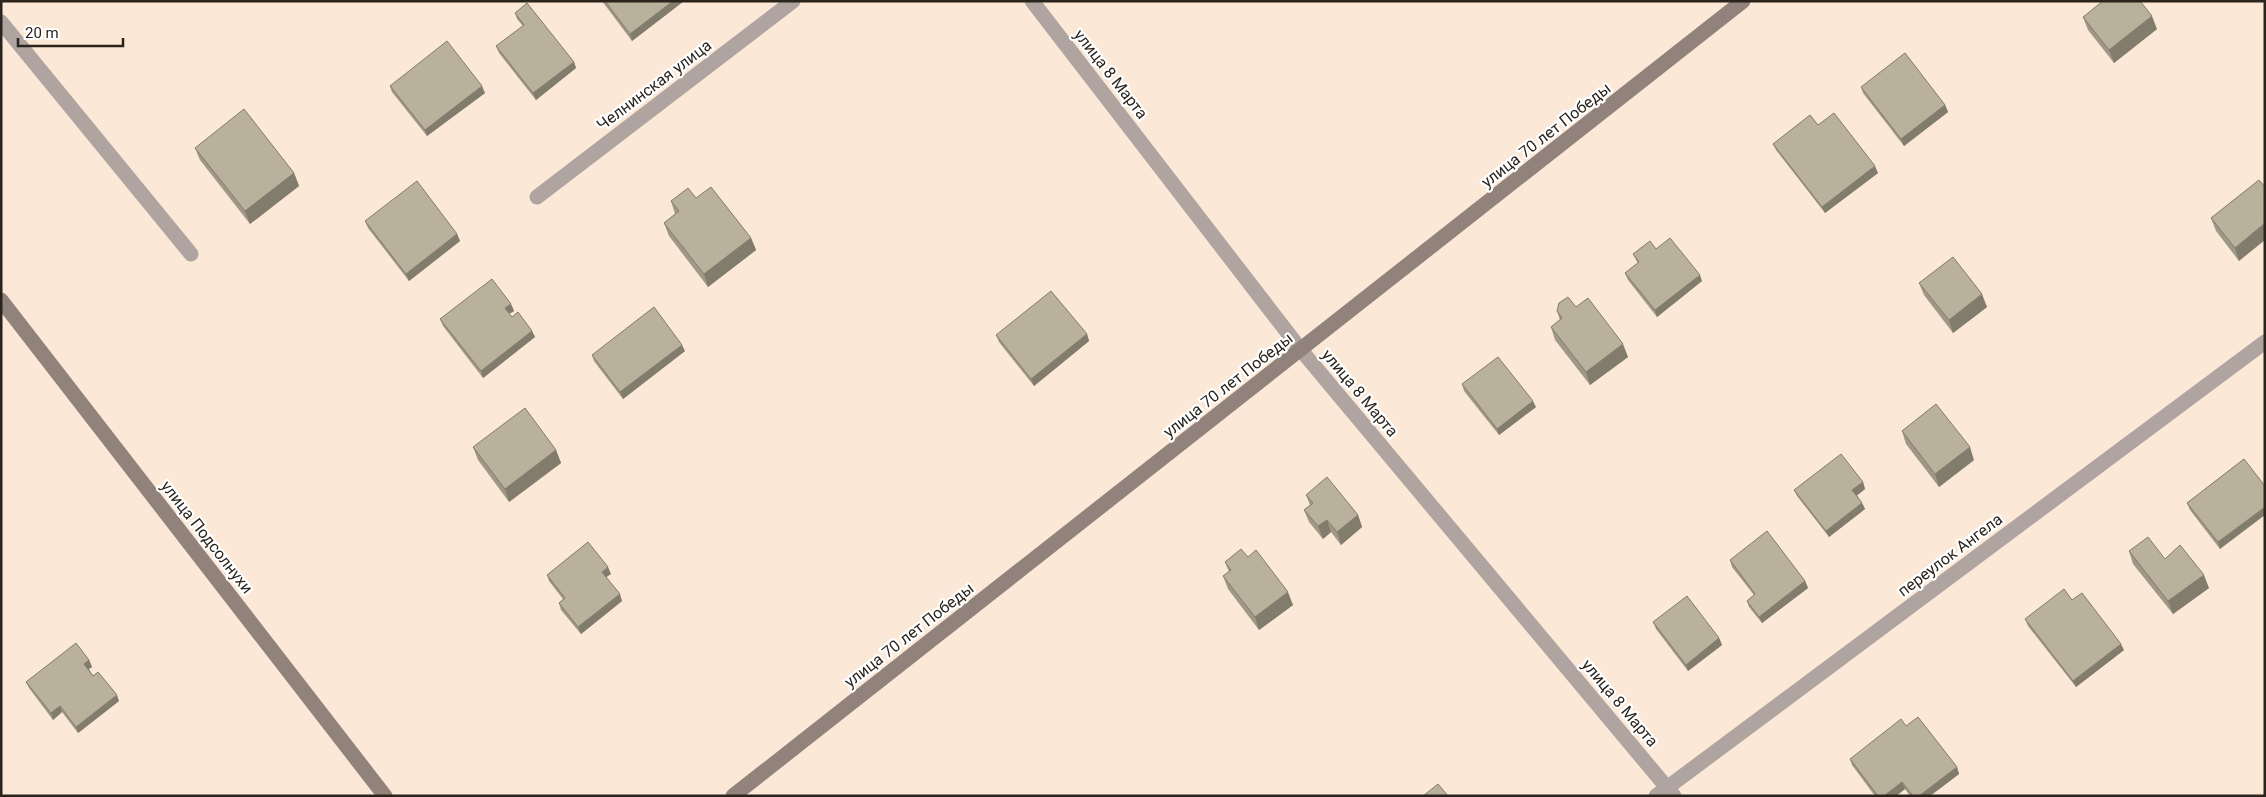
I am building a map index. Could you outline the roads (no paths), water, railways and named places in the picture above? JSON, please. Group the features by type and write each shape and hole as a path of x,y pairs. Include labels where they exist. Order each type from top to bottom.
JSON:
{"street":[{"name":"Челнинская улица","path":"537,197 793,1"},
{"name":"улица 8 Марта","path":"1032,1 1301,350 1666,793"},
{"name":"улица 70 лет Победы","path":"733,796 1743,1"},
{"path":"1,22 191,254"},
{"name":"улица Подсолнухи","path":"1,300 385,796"},
{"name":"переулок Ангела","path":"1666,793 2265,342"}]}
